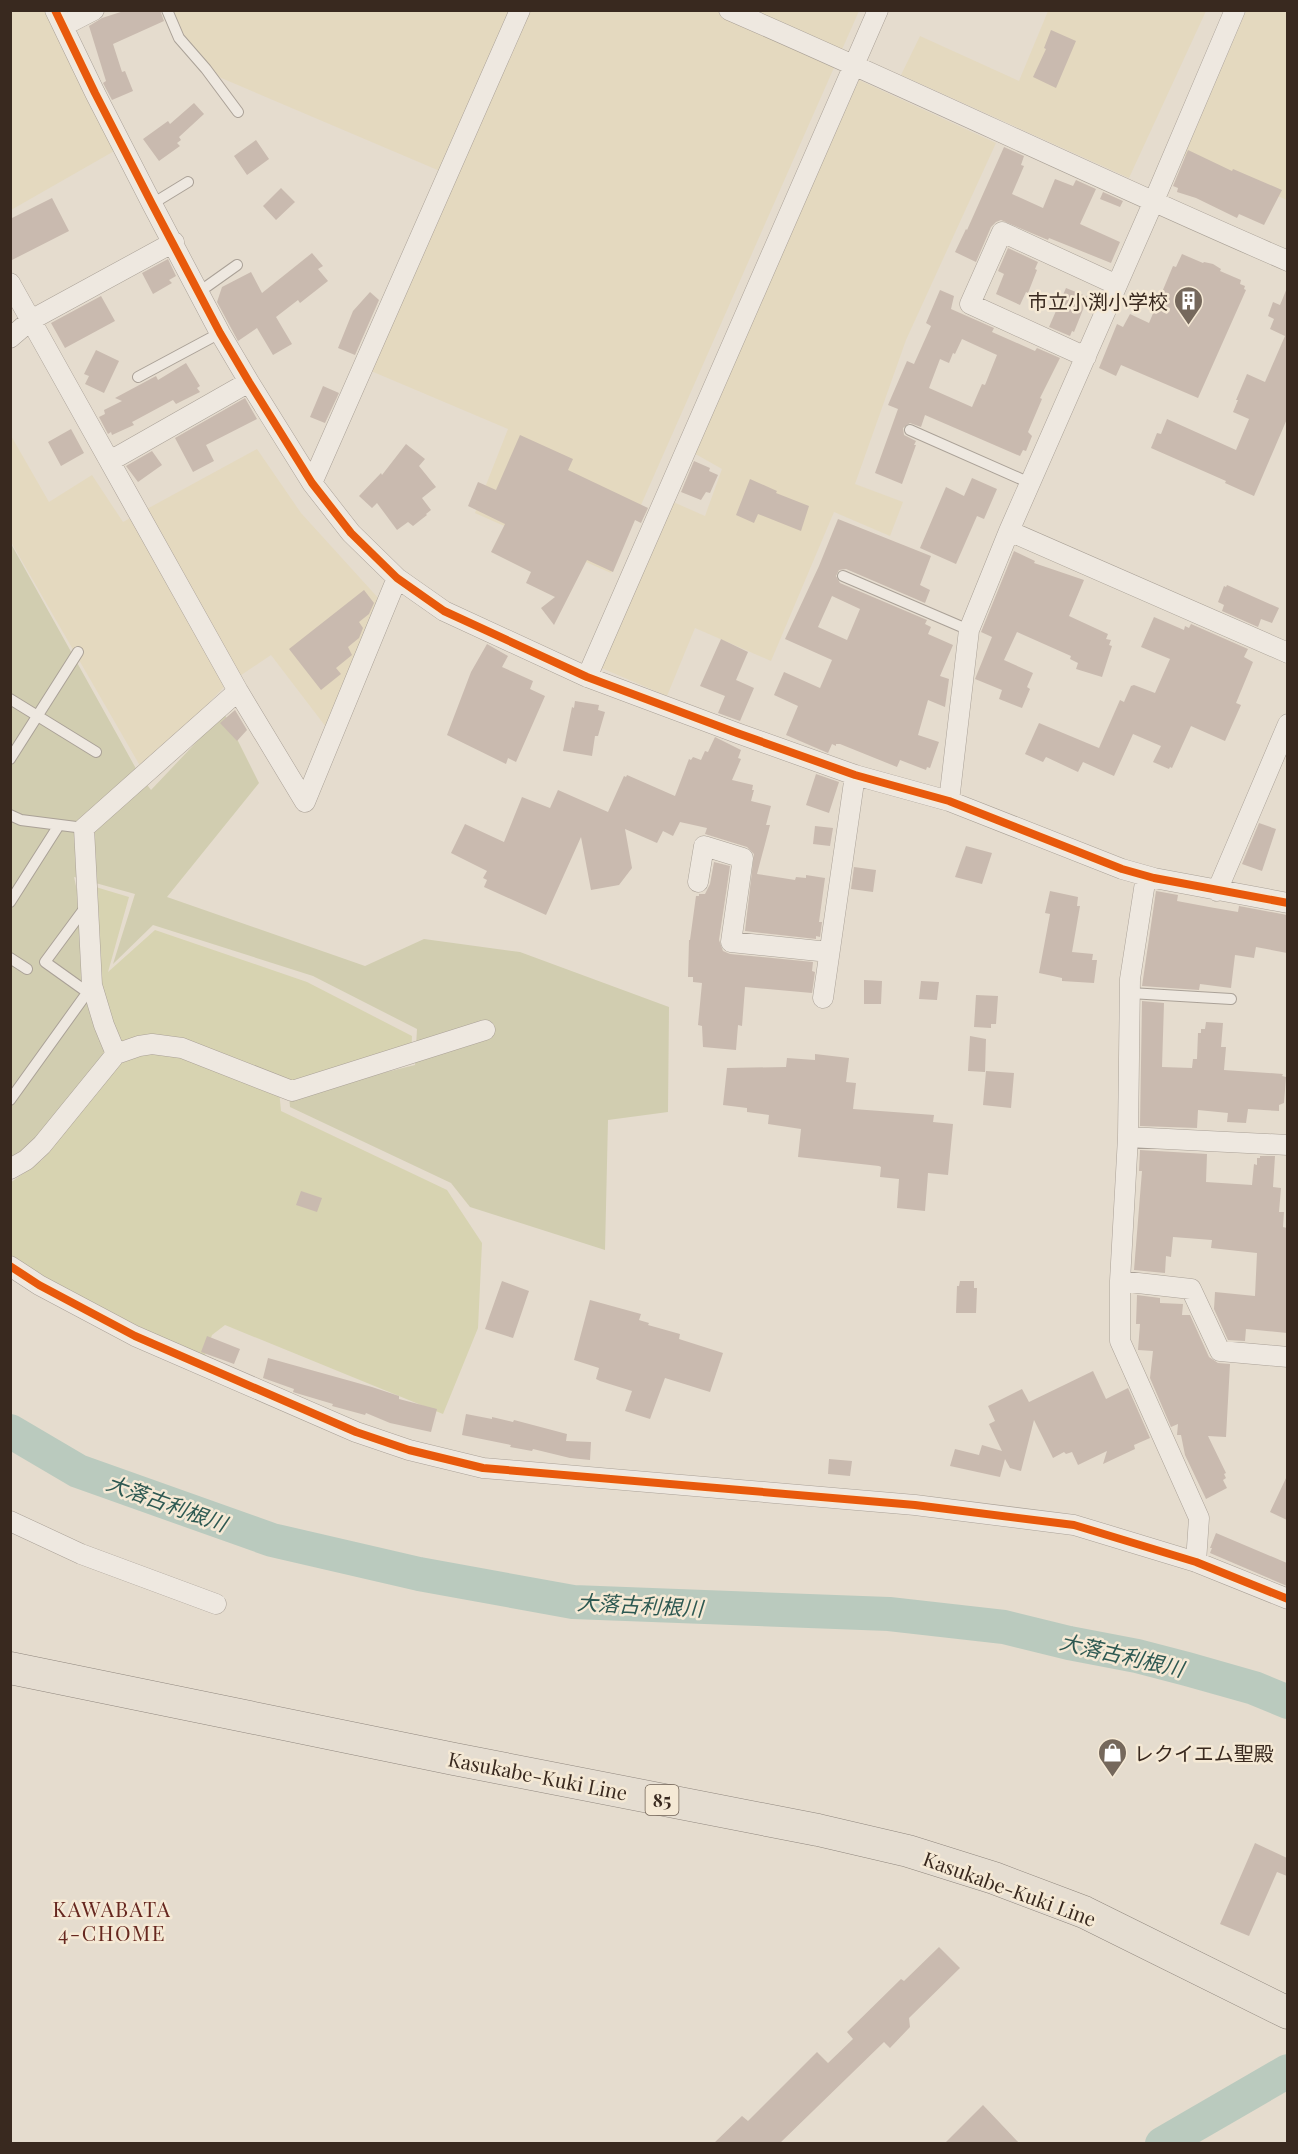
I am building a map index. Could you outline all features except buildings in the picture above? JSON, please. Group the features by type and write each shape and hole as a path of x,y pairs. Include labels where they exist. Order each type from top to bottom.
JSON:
{"main road":[{"name":"Kasukabe-Kuki Line","path":"10,1668 442,1757 818,1830 908,1851 994,1878 1083,1912 1287,2013"}],"street":[{"path":"94,10 59,18 95,93 220,333 312,483 351,533 397,578 444,611 587,677 855,775 949,801 1122,869 1217,891 1287,903"},
{"path":"312,483 520,10"},
{"path":"729,10 855,65 1153,203 1287,261"},
{"path":"587,677 878,10"},
{"path":"949,801 969,630 1009,531 1118,285 1235,10"},
{"path":"1086,357 970,304 1002,232 1118,285"},
{"path":"10,338 31,320 174,242"},
{"path":"10,283 238,691 305,802 397,578"},
{"path":"110,461 249,382"},
{"path":"1009,531 1287,653"},
{"path":"116,1054 90,989 84,828 238,691"},
{"path":"1217,891 1287,724"},
{"path":"823,998 855,775"},
{"path":"698,882 705,846 743,858 731,942 829,952"},
{"path":"1146,876 1130,979 1128,1137 1120,1281 1120,1341 1199,1518 1196,1562"},
{"path":"10,1169 26,1160 42,1145 116,1054 139,1046 152,1044 197,1053 292,1091 485,1030"},
{"path":"1128,1137 1287,1145"},
{"path":"10,1266 39,1285 135,1336 356,1432 409,1450 494,1469 915,1505 1074,1525 1196,1562 1287,1599"},
{"path":"1120,1281 1191,1289 1220,1351 1287,1357"},
{"path":"10,1521 81,1554 216,1604"}],"lane":[{"path":"167,10 179,38 207,69 238,112"},
{"path":"152,204 188,182"},
{"path":"199,292 237,265"},
{"path":"138,377 220,333"},
{"path":"910,430 1030,483"},
{"path":"843,576 969,630"},
{"path":"10,759 78,652"},
{"path":"10,699 96,753"},
{"path":"10,815 21,820 84,828"},
{"path":"10,902 59,825"},
{"path":"10,1100 90,989 45,962 88,903"},
{"path":"10,958 27,969"},
{"path":"1130,993 1231,999"}],"shaded area":[{"path":"11,11 47,11 116,150 11,210"},
{"path":"172,11 859,11 611,573 475,513 508,429 371,371 454,177 219,77 181,31"},
{"path":"1048,11 1206,11 1129,178 901,75 920,36 1019,81"},
{"path":"1246,11 1287,11 1287,200 1184,156"},
{"path":"859,80 996,143 906,340 855,484 903,502 890,536 834,512 771,661 695,628 667,696 599,667 671,501 705,516 722,469 692,452"},
{"path":"10,434 49,502 92,475 123,522 257,449 301,513 380,600 326,727 271,655 225,686 143,771 11,542"},
{"path":"10,542 139,774 151,790 224,713 259,783 167,897 365,966 424,939 520,952 669,1007 668,1112 608,1120 605,1250 470,1207 451,1183 290,1107 289,1096 415,1065 417,1029 313,976 153,925 113,964 135,894 74,877 115,1064 42,1157 11,1179"},
{"path":"79,882 129,897 108,972 155,930 307,982 412,1036 411,1057 279,1090 281,1111 447,1190 482,1243 478,1328 443,1414 225,1325 212,1335 204,1358 138,1328 11,1259 10,1183 42,1160 118,1064"}],"waterway":[{"name":"大落古利根川","path":"10,1431 78,1471 272,1540 419,1574 573,1602 889,1614 1004,1627 1187,1669 1254,1688 1288,1702"},
{"path":"1162,2144 1288,2071"}],"cycle path":[{"path":"55,10 152,204 220,333 249,382 312,483 351,533 397,578 444,611 587,677 737,733 855,775 949,801 1122,869 1154,878 1288,903"},
{"path":"10,1266 39,1285 135,1336 356,1432 409,1450 483,1468 915,1505 1074,1525 1196,1562 1288,1599"}],"place":[{"name":"市立小渕小学校","path":"1189,326"},
{"name":"レクイエム聖殿","path":"1113,1778"}],"district":[{"name":"KAWABATA 4-CHOME","path":"112,1920"}]}
